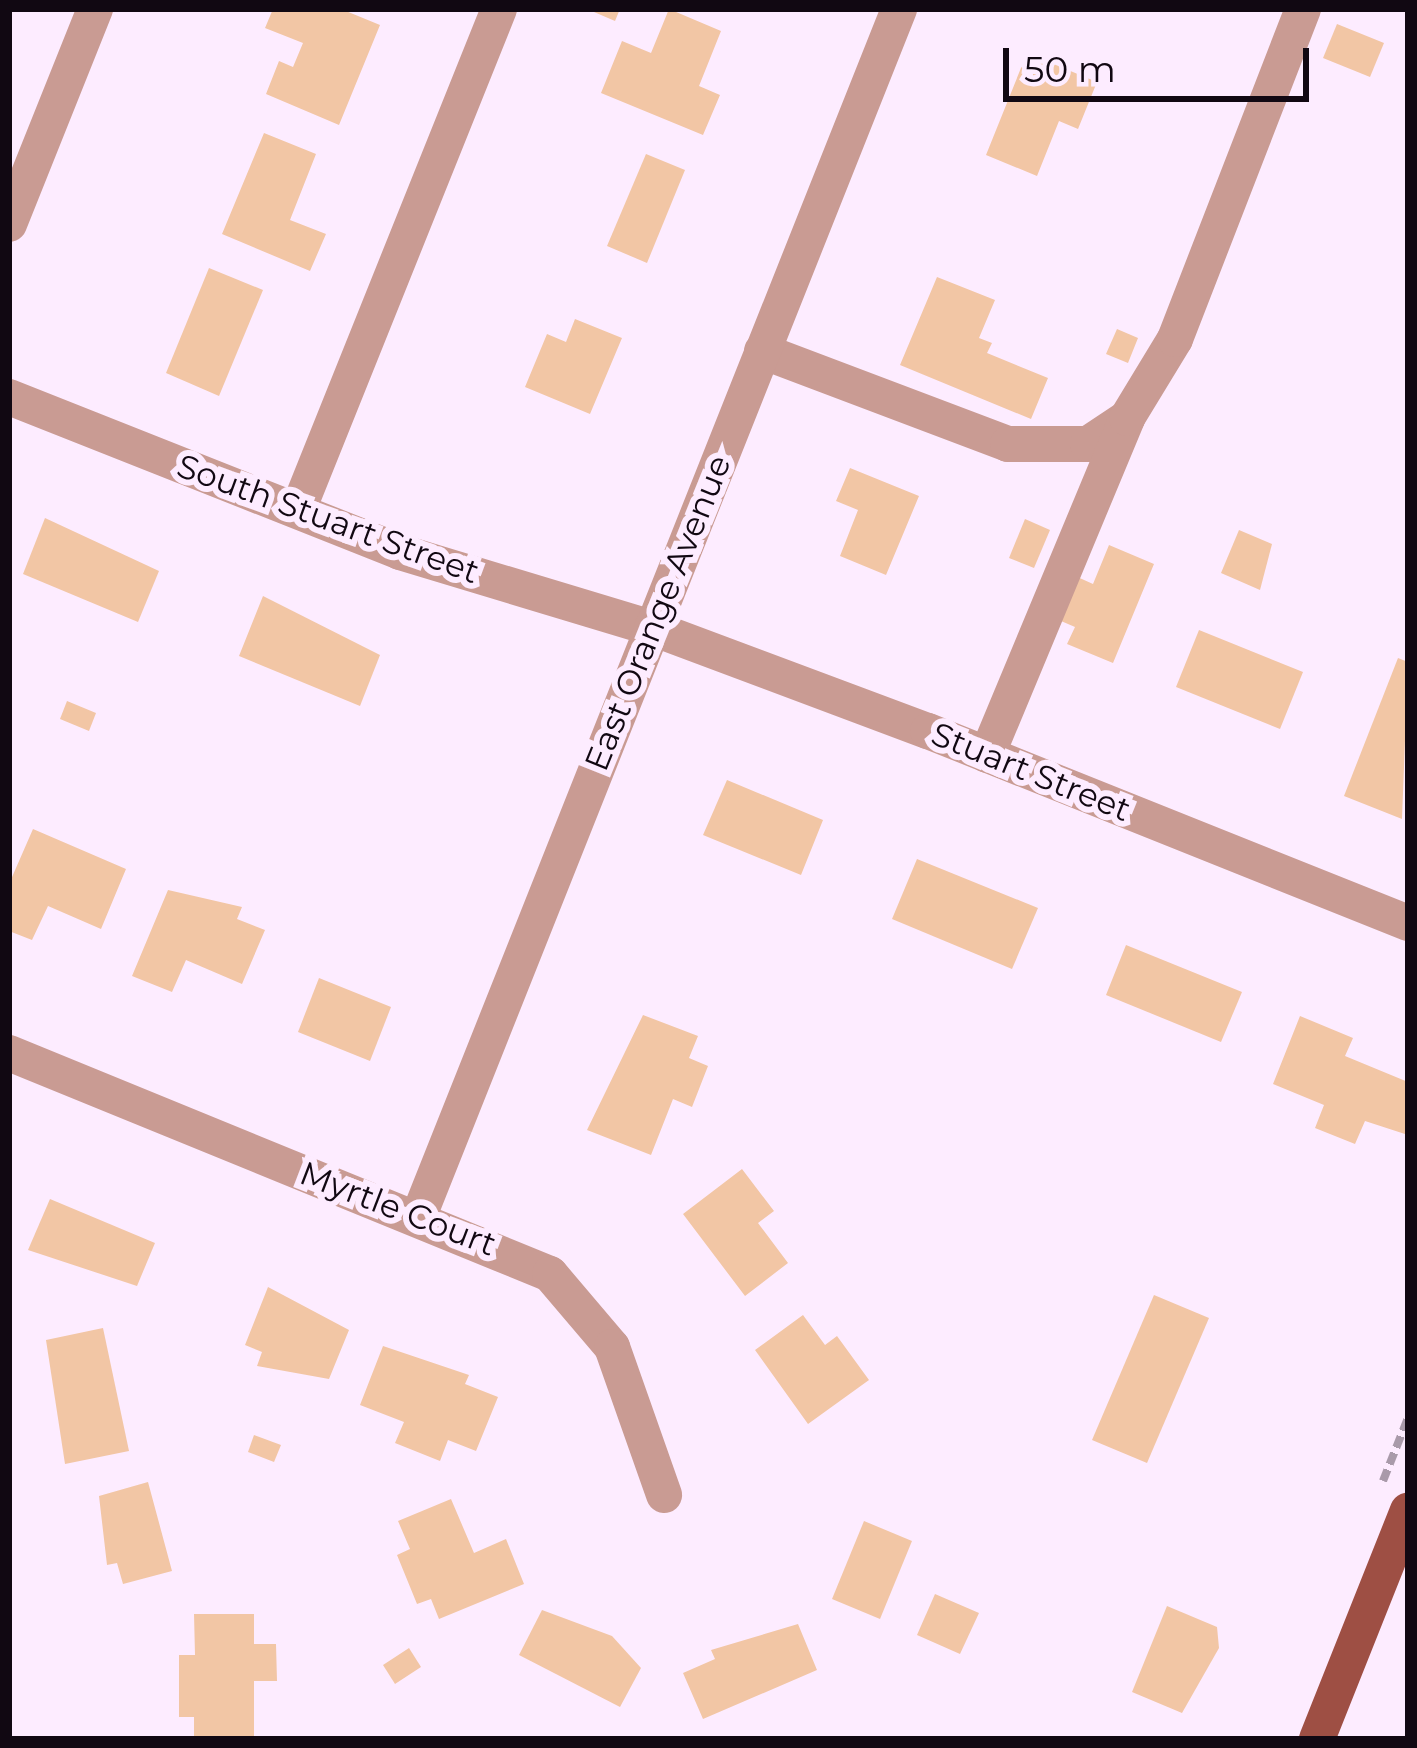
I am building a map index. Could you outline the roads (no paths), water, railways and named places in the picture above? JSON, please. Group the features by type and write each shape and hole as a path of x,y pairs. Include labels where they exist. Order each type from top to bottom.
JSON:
{"main road":[{"path":"1317,1739 1408,1510"}],"street":[{"path":"9,224 95,9"},
{"path":"298,510 499,9"},
{"name":"East Orange Avenue","path":"418,1218 899,9"},
{"path":"987,754 1127,418 1175,339 1303,9"},
{"path":"762,352 1007,444 1088,445 1127,418"},
{"name":"South Stuart Street","path":"9,397 298,510 652,628"},
{"name":"Stuart Street","path":"652,628 987,754 1408,923"},
{"name":"Myrtle Court","path":"9,1053 550,1274 587,1307 633,1393 664,1495"}]}
